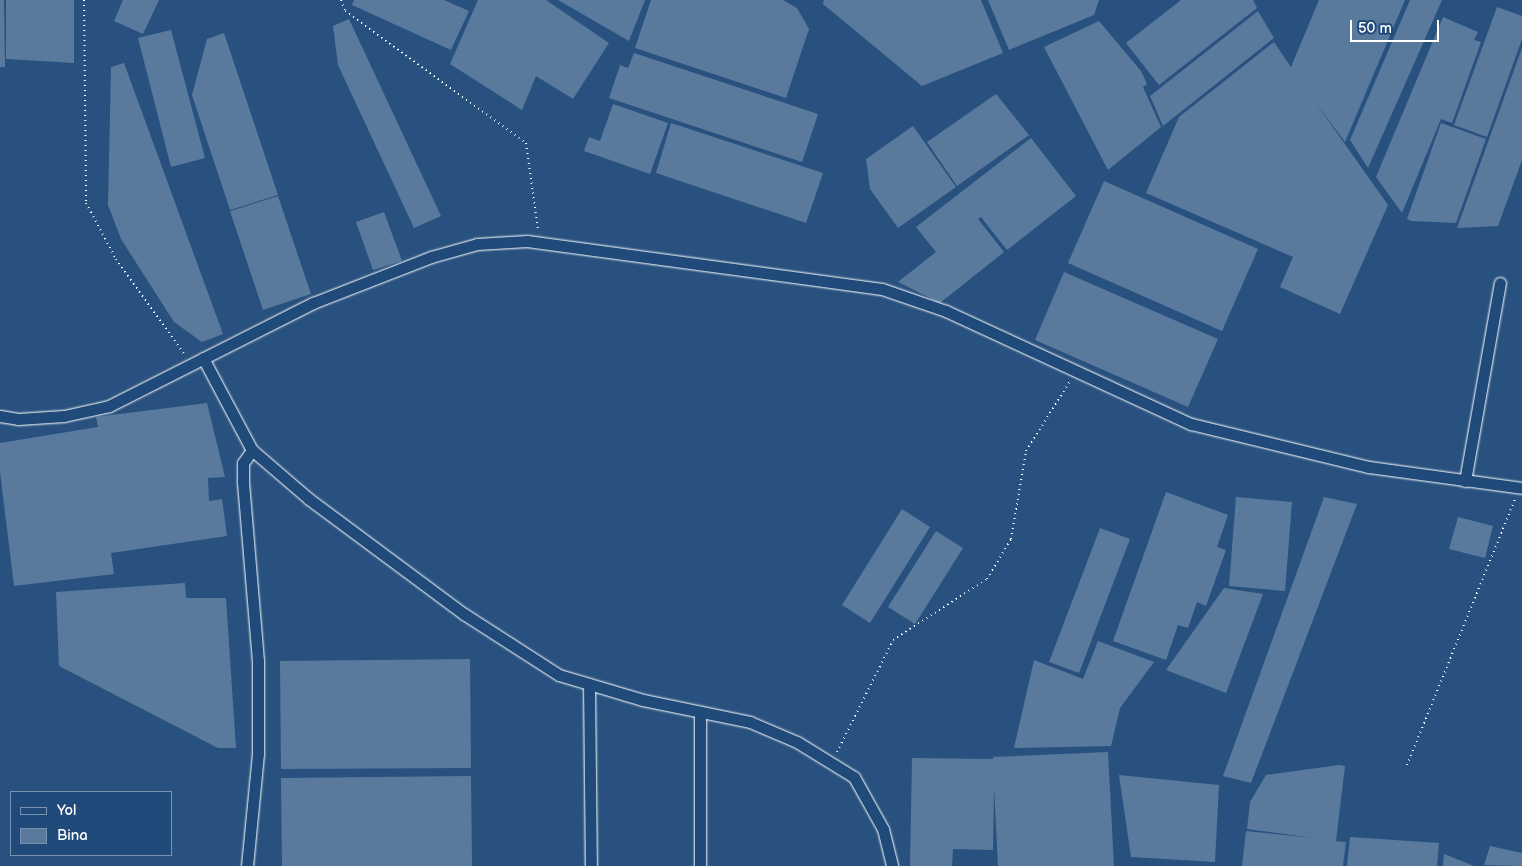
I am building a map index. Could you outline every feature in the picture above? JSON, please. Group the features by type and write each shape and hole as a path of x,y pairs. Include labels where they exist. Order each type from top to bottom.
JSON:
{"street":[{"path":"0,416 18,419 64,416 109,406 314,303 431,257 477,244 540,243 882,289 946,311 1191,424 1369,467 1521,488"},
{"path":"1465,481 1500,282"},
{"path":"203,358 252,450 309,500 464,614 559,675 700,712 750,722 797,742 854,776 884,829 892,866"},
{"path":"247,866 258,753 258,661 243,481 243,463 252,450"},
{"path":"590,684 591,866"},
{"path":"700,712 700,866"}],"path":[{"path":"84,0 86,203 116,260 191,364"},
{"path":"341,0 345,11 526,143 540,243"},
{"path":"831,763 893,640 986,579 1010,539 1026,451 1076,371"},
{"path":"1407,765 1521,488"}],"building":[{"path":"0,0 4,0 5,67 0,67"},
{"path":"6,0 74,0 74,63 6,59"},
{"path":"123,0 159,0 143,34 114,21"},
{"path":"354,0 444,0 469,11 451,50 352,5"},
{"path":"478,0 546,0 609,43 573,99 536,76 522,110 450,64"},
{"path":"558,0 645,0 629,41"},
{"path":"651,0 783,0 797,8 809,29 786,98 635,48"},
{"path":"824,0 981,0 1003,53 922,86 823,4"},
{"path":"988,0 1099,0 1094,15 1009,50"},
{"path":"1181,0 1253,0 1257,8 1159,85 1126,43"},
{"path":"1319,0 1405,0 1345,142 1313,99 1388,205 1340,314 1280,287 1293,257 1146,193 1179,117 1274,42 1291,67"},
{"path":"1410,0 1442,0 1368,168 1350,140"},
{"path":"1497,7 1522,16 1522,39 1487,137 1454,125"},
{"path":"1258,11 1274,38 1163,126 1150,96"},
{"path":"1443,17 1478,32 1474,40 1481,42 1452,123 1441,119 1402,213 1376,177"},
{"path":"349,19 441,216 414,228 338,65 333,26"},
{"path":"1099,21 1141,71 1147,84 1143,87 1161,127 1108,170 1044,47"},
{"path":"171,30 205,158 171,167 138,38"},
{"path":"224,33 278,195 230,210 192,95 207,39"},
{"path":"1522,48 1522,160 1498,226 1457,228"},
{"path":"634,53 818,114 802,162 609,98 620,65 628,68"},
{"path":"124,63 223,334 202,342 174,322 121,239 108,205 111,67"},
{"path":"996,94 1029,135 957,186 927,142"},
{"path":"613,104 668,123 650,174 584,151 589,137 600,141"},
{"path":"671,123 823,173 806,223 656,173"},
{"path":"1441,123 1486,139 1456,223 1411,221 1407,219"},
{"path":"913,126 956,187 898,228 870,189 866,159"},
{"path":"1031,138 1076,196 1007,250 981,217 978,219 1004,252 940,303 898,282 936,252 916,227"},
{"path":"1104,181 1258,249 1222,331 1068,263"},
{"path":"278,196 311,294 263,310 230,211"},
{"path":"384,212 402,261 373,270 356,222"},
{"path":"1064,272 1218,339 1188,407 1035,340"},
{"path":"207,403 225,477 208,478 209,501 222,499 227,536 111,553 114,574 14,586 0,472 0,443 98,427 96,417"},
{"path":"1166,492 1228,515 1217,547 1226,550 1206,606 1197,602 1188,628 1178,625 1166,660 1113,641"},
{"path":"1236,497 1292,502 1285,591 1229,586"},
{"path":"1324,497 1357,504 1251,783 1223,776"},
{"path":"902,509 930,527 870,623 842,605"},
{"path":"1458,517 1493,526 1485,558 1449,549"},
{"path":"1100,528 1130,539 1079,673 1049,662"},
{"path":"936,531 963,548 915,624 888,607"},
{"path":"185,583 186,598 226,598 236,748 218,748 59,666 56,592"},
{"path":"1224,588 1263,594 1226,693 1166,670"},
{"path":"1098,641 1154,662 1120,708 1111,746 1014,748 1034,660 1083,679"},
{"path":"470,659 471,768 281,769 280,661"},
{"path":"1108,752 1114,866 998,866 994,787 993,850 953,849 952,866 910,866 912,758 993,759 993,757"},
{"path":"1339,765 1345,766 1336,841 1346,842 1343,866 1242,866 1246,831 1314,838 1247,829 1250,802 1266,775"},
{"path":"1119,775 1219,785 1215,862 1131,857"},
{"path":"471,776 472,866 282,866 281,778"},
{"path":"1350,837 1439,843 1437,866 1347,866"},
{"path":"1490,846 1522,853 1522,866 1484,865"},
{"path":"1444,854 1474,866 1443,866"}]}
